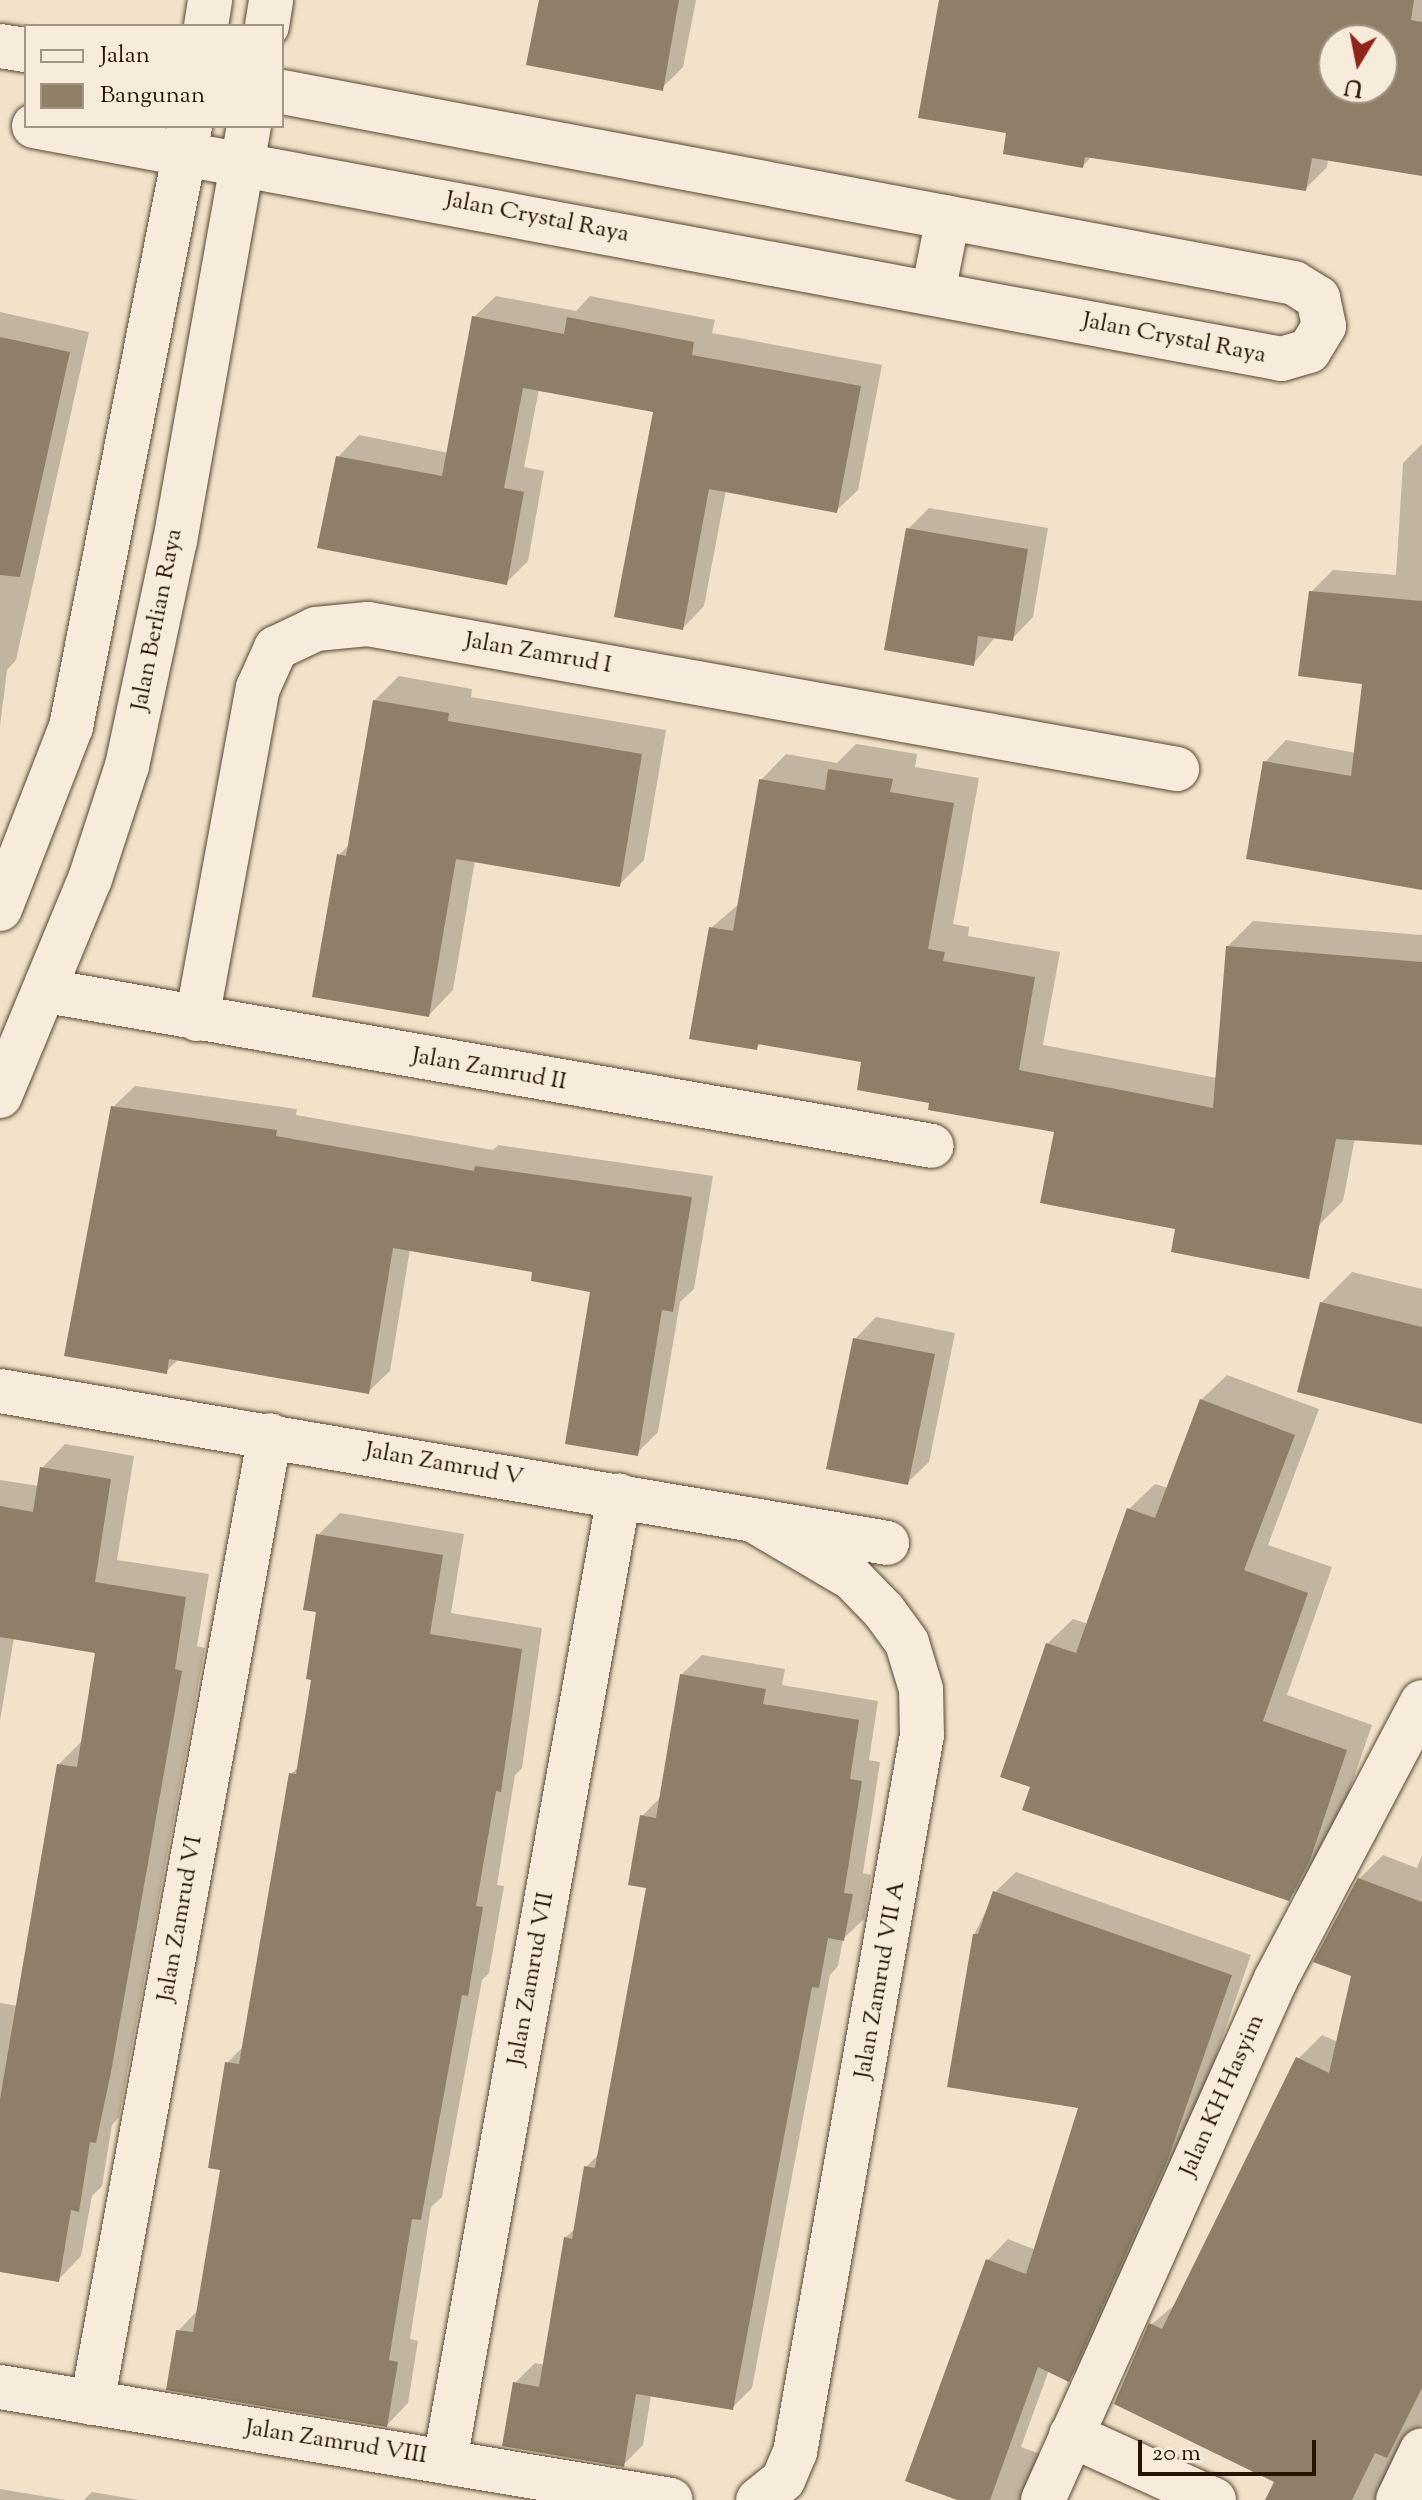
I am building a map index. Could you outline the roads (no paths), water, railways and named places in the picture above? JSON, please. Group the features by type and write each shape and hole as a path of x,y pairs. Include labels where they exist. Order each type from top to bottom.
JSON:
{"street":[{"path":"206,24 210,0"},
{"path":"267,24 271,0"},
{"path":"0,46 24,50"},
{"name":"Jalan Crystal Raya","path":"58,128 245,144 933,293 1281,359 1309,351 1324,326 1318,298 1294,283 284,92"},
{"path":"0,120 24,125"},
{"path":"0,909 71,727 188,139"},
{"name":"Jalan Berlian Raya","path":"0,1096 47,991 127,766 151,666 245,144"},
{"path":"933,293 948,217"},
{"name":"Jalan Zamrud I","path":"197,1019 258,688 276,648 316,629 368,624 1177,769"},
{"name":"Jalan Zamrud II","path":"47,991 932,1146"},
{"name":"Jalan Zamrud V","path":"0,1391 887,1543"},
{"name":"Jalan Zamrud VI","path":"92,2403 270,1435"},
{"name":"Jalan Zamrud VII","path":"445,2461 619,1496"},
{"name":"Jalan Zamrud VII A","path":"753,1520 852,1578 884,1611 907,1643 921,1689 922,1735 910,1827 795,2452 783,2480 758,2500"},
{"name":"Jalan KH Hasyim","path":"1043,2500 1276,1979 1408,1761 1422,1702"},
{"name":"Jalan Zamrud VIII","path":"0,2387 671,2500"},
{"path":"1071,2435 1214,2500"},
{"path":"1398,2500 1422,2450"}]}
